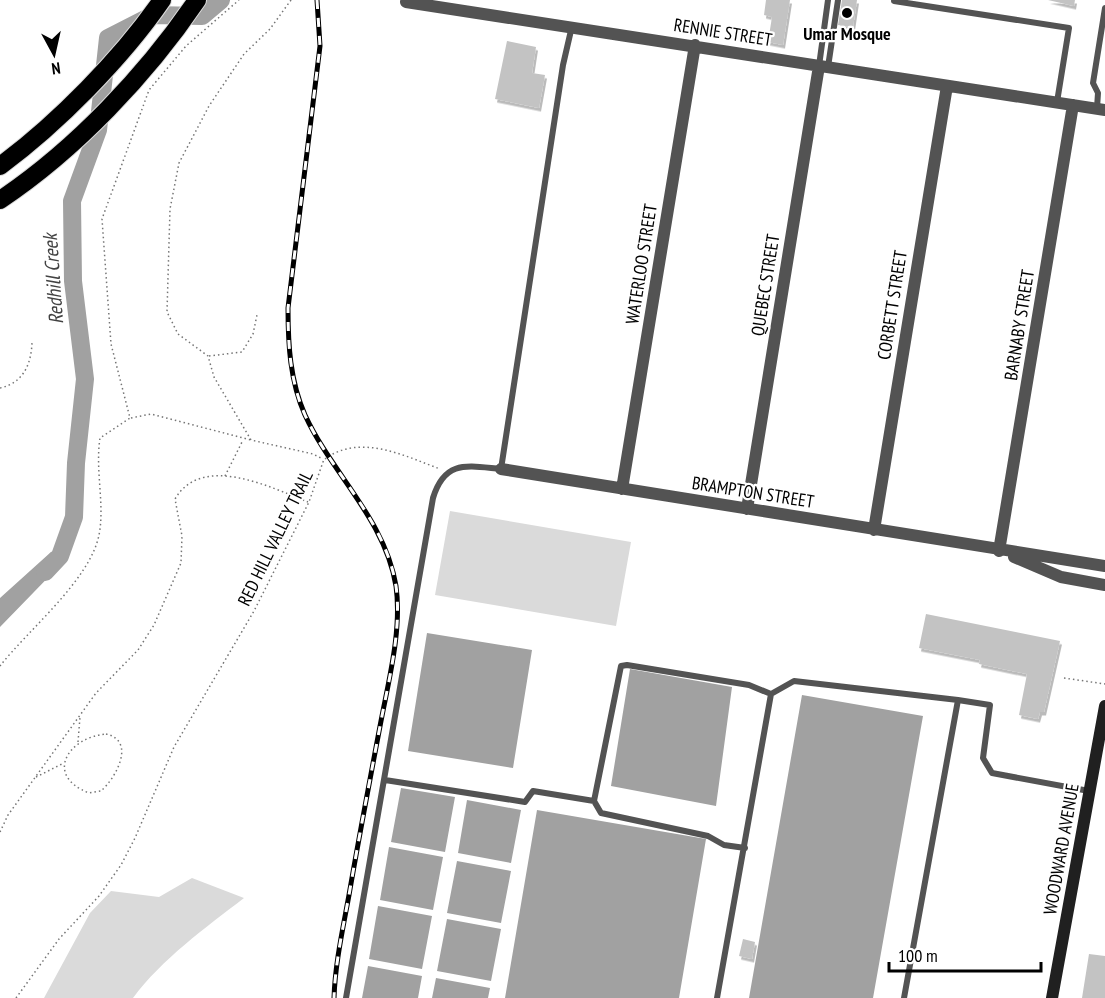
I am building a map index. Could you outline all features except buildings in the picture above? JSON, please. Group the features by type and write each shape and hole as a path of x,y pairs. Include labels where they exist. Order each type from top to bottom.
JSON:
{"highway":[{"path":"6,162 88,87 125,48 162,0"},
{"path":"0,200 30,180 106,109 147,66 197,0"}],"main road":[{"name":"WOODWARD AVENUE","path":"1052,998 1105,706"}],"street":[{"name":"RENNIE STREET","path":"406,2 572,25 824,67 1101,109"},
{"name":"WATERLOO STREET","path":"622,489 695,45"},
{"name":"QUEBEC STREET","path":"747,509 824,67"},
{"name":"CORBETT STREET","path":"874,530 947,86"},
{"name":"BARNABY STREET","path":"999,551 1073,105"},
{"name":"BRAMPTON STREET","path":"501,469 999,551 1105,566"},
{"name":"BRAMPTON STREET","path":"999,551 1061,577 1105,585"}],"lane":[{"path":"820,0 827,1 824,67"},
{"path":"824,67 838,0"},
{"path":"894,1 1069,28 1057,102"},
{"path":"1101,109 1098,93 1093,83 1105,8"},
{"path":"346,998 433,498 438,484 448,472 463,466 501,469 563,65 572,25"},
{"path":"745,848 724,845 708,836 601,813 594,801 618,671 622,666 749,685 771,694"},
{"path":"771,694 794,681 990,705 982,758 992,773 1089,791"},
{"path":"717,998 771,694"},
{"path":"904,998 958,700"},
{"path":"385,780 525,802 533,791 594,801"}],"path":[{"path":"0,666 62,598 89,560 99,534 97,458 100,438 130,418 111,344 102,219 148,90 186,46 239,0"},
{"path":"251,441 213,377 208,356 178,334 167,312 171,193 179,163 209,106 244,54 270,29 291,0"},
{"path":"208,356 242,352 253,334 257,315"},
{"path":"0,388 21,377 31,362 32,344"},
{"name":"RED HILL VALLEY TRAIL","path":"16,998 59,939 99,896 121,865 174,747 254,611 309,502 324,459 313,454 243,440 151,414 130,418"},
{"path":"224,477 243,440"},
{"path":"324,459 350,448 381,448 448,472"},
{"path":"0,832 8,815 80,714 96,693 138,650 167,597 181,562 182,536 175,499 180,489 191,480 208,475 270,486 309,502"},
{"path":"1064,678 1105,684"},
{"path":"78,743 80,714"},
{"path":"93,735 112,735 120,744 121,754 117,775 102,791 89,793 68,779 63,769 78,743 93,735"},
{"path":"35,777 65,763"}],"shaded area":[{"path":"450,511 631,542 616,626 435,595"},
{"path":"51,552 67,558 0,627 0,598"},
{"path":"427,633 532,650 513,768 408,751"},
{"path":"630,669 732,687 716,806 611,786"},
{"path":"802,695 923,716 873,998 749,998"},
{"path":"401,788 455,797 445,852 391,842"},
{"path":"467,800 521,810 511,863 458,853"},
{"path":"537,810 706,839 679,998 505,998"},
{"path":"389,847 443,857 433,910 380,900"},
{"path":"457,861 511,871 501,923 447,913"},
{"path":"192,878 244,898 171,957 133,998 44,998 90,913 111,891 159,897"},
{"path":"378,906 432,916 422,969 369,959"},
{"path":"447,919 501,929 491,981 437,971"},
{"path":"368,966 422,976 418,998 362,998"},
{"path":"436,978 490,988 488,998 432,998"}],"waterway":[{"name":"Redhill Creek","path":"45,572 60,556 74,517 76,463 85,379 73,281 72,201 98,130 108,38 153,15 202,16 221,0"}],"railway":[{"path":"317,0 320,46 288,308 291,363 300,402 316,437 381,539 390,562 397,602 394,654 342,933 334,998"}],"place":[{"name":"Umar Mosque","path":"847,13"}]}
